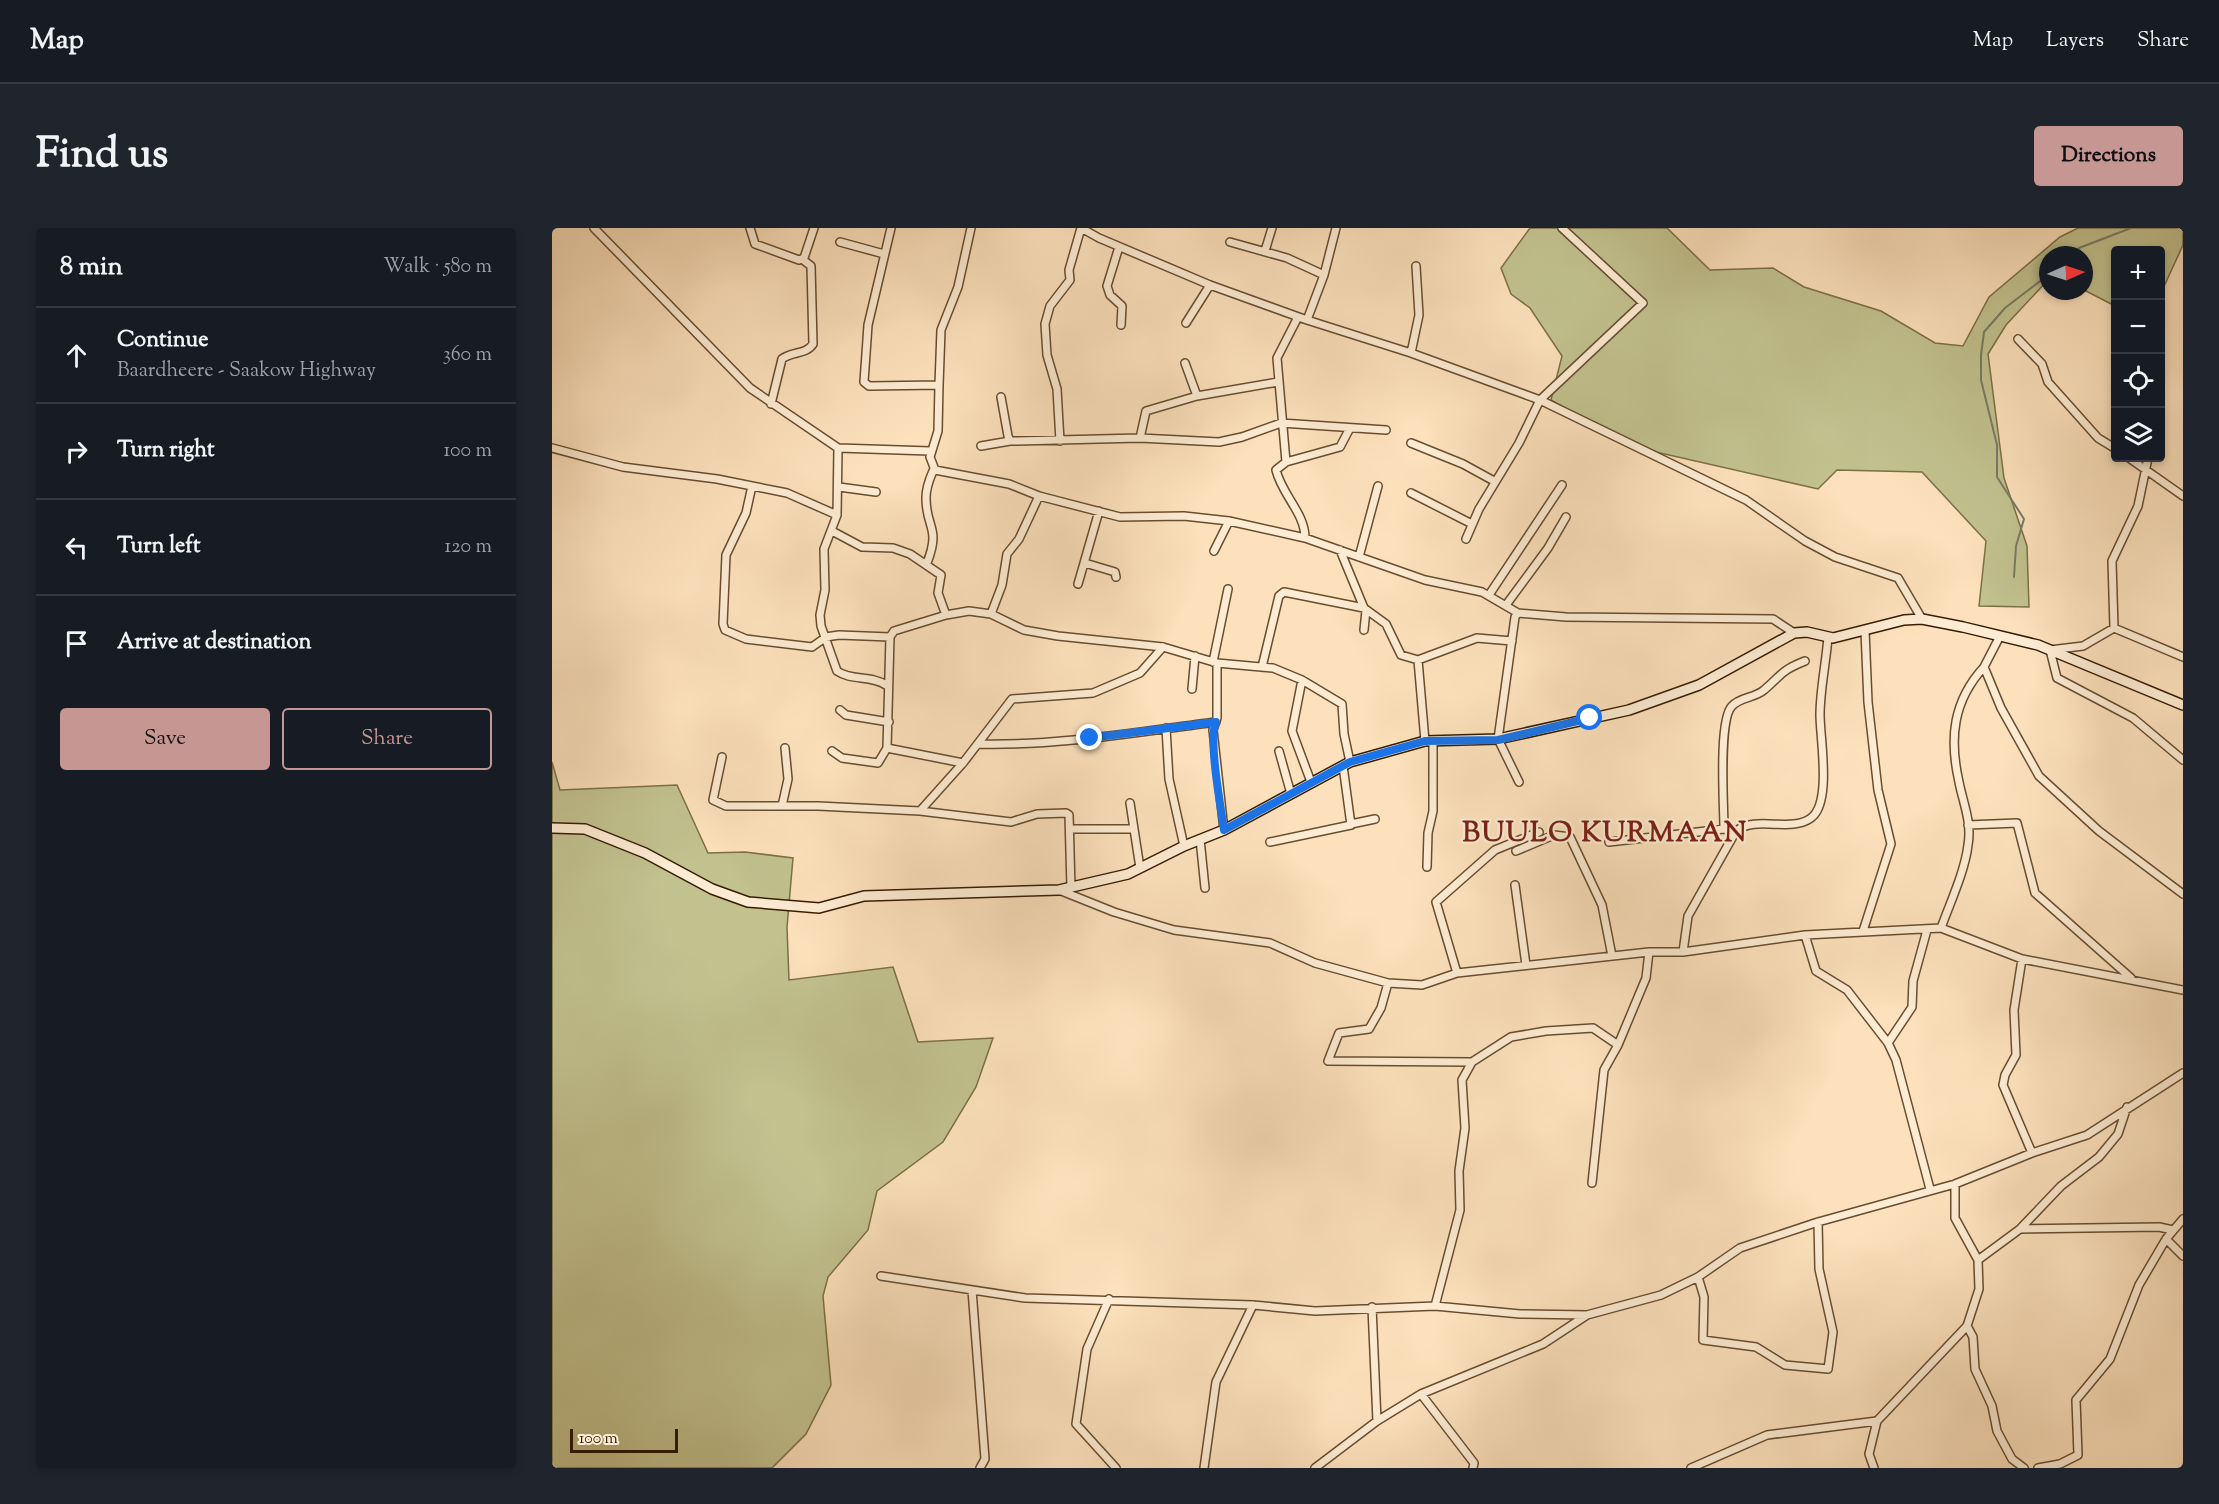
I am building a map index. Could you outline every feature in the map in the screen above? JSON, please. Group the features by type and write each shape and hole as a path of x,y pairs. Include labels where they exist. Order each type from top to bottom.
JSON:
{"main road":[{"path":"552,828 585,829 645,853 731,897 759,903 819,908 864,896 1059,890 1102,882 1140,868 1184,846 1224,830 1346,764 1429,741 1498,740 1629,710 1674,696 1722,673 1794,633 1806,632 1828,637 1865,631 1904,620 1922,619 2020,639 2183,705"}],"street":[{"path":"594,228 750,388 771,404 838,448 930,452"},
{"path":"750,228 755,244 802,259 811,267 813,344 806,351 788,354 782,359 771,404"},
{"path":"802,259 814,228"},
{"path":"891,228 868,326 864,382 869,386 939,386"},
{"path":"935,470 930,452 938,431 941,330 958,287 971,228"},
{"path":"1060,441 1057,389 1047,355 1045,324 1050,306 1070,280 1069,270 1081,228 1119,247 1210,285 1298,317 1411,353 1540,400 1746,500 1804,541 1835,557 1898,579 1922,619"},
{"path":"1265,251 1272,228"},
{"path":"1307,320 1324,274 1336,228"},
{"path":"1466,539 1494,481 1519,443 1540,400 1643,303 1562,228"},
{"path":"840,242 884,254"},
{"path":"1230,242 1265,251 1324,274"},
{"path":"1119,247 1107,286 1110,295 1122,306 1121,325"},
{"path":"1411,353 1419,315 1416,266"},
{"path":"1186,323 1210,285"},
{"path":"1286,462 1276,358 1298,317"},
{"path":"2018,339 2042,364 2048,382 2098,438 2111,446"},
{"path":"1185,363 1197,396"},
{"path":"1140,438 1146,411 1197,396 1278,382"},
{"path":"1001,397 1010,441"},
{"path":"981,446 1010,441 1140,438 1219,442 1242,437 1281,423 1386,430"},
{"path":"1305,538 1305,526 1284,494 1277,473 1279,466 1340,447 1350,428"},
{"path":"1411,443 1463,464 1494,481"},
{"path":"552,448 623,468 787,493 837,515"},
{"path":"838,448 837,515 824,549 825,583 820,615 821,626 837,671 843,676 871,677 886,684"},
{"path":"2136,462 2183,496"},
{"path":"2114,628 2112,561 2138,506 2147,462"},
{"path":"935,470 1009,484 1040,496 1120,517 1184,516 1229,521 1305,538 1425,580 1489,594 1518,613 1566,617 1773,619 1794,633"},
{"path":"927,563 935,535 926,501 926,490 935,470"},
{"path":"1489,594 1562,485"},
{"path":"752,486 746,513 726,555 723,624 725,630 735,637 812,646 826,637 847,635 890,638"},
{"path":"1359,557 1378,486"},
{"path":"839,487 876,492"},
{"path":"1412,493 1473,524"},
{"path":"991,614 1002,585 1007,554 1019,539 1040,496"},
{"path":"1078,584 1099,511"},
{"path":"1506,605 1548,548 1566,517"},
{"path":"1214,551 1229,521"},
{"path":"832,531 862,547 893,548 927,563 941,575 938,592 946,615"},
{"path":"1340,550 1365,609 1364,630"},
{"path":"1084,563 1115,573 1116,576"},
{"path":"1224,830 1214,730 1216,722 1215,662 1228,589"},
{"path":"1263,667 1280,596 1284,592 1365,609 1386,624 1401,655 1418,660 1477,638 1512,641"},
{"path":"832,751 839,757 878,764 887,748 889,722 886,684 890,638 894,632 946,615 969,611 991,614 1024,630 1163,647 1215,662 1273,668 1302,680 1342,704 1351,824"},
{"path":"1518,613 1515,618 1498,740 1519,782"},
{"path":"2114,628 2083,646 2050,650 2057,678 2133,718 2183,760"},
{"path":"2114,628 2183,657"},
{"path":"1863,931 1891,844 1878,790 1868,702 1865,631"},
{"path":"1941,928 1968,845 1966,803 1959,782 1954,727 1957,711 1969,683 1984,667 2000,636"},
{"path":"1609,842 1724,829 1736,831 1750,825 1797,823 1811,818 1818,810 1822,794 1820,713 1828,637"},
{"path":"920,811 963,763 1012,699 1093,693 1140,673 1163,647"},
{"path":"1192,689 1195,656"},
{"path":"1418,660 1429,741 1433,811 1428,833 1426,867"},
{"path":"1724,829 1723,746 1727,712 1732,705 1765,689 1780,673 1805,661"},
{"path":"1984,667 2001,708 2039,776 2099,831 2183,894"},
{"path":"1302,680 1292,731 1311,782"},
{"path":"840,710 846,715 889,722"},
{"path":"978,744 1065,742 1216,722"},
{"path":"1166,728 1170,779 1184,846"},
{"path":"782,806 788,773 785,748"},
{"path":"887,748 963,763"},
{"path":"1279,751 1291,794"},
{"path":"722,757 713,800 716,803 743,808 782,806 920,811 1011,822 1037,814 1064,812 1069,815 1071,888"},
{"path":"1130,803 1140,868"},
{"path":"1270,842 1327,832 1375,819"},
{"path":"1968,825 2017,823 2035,893 2132,979"},
{"path":"1070,829 1133,829"},
{"path":"1683,952 1688,916 1736,831"},
{"path":"1457,973 1437,902 1495,850 1539,832"},
{"path":"1516,851 1554,835 1570,837 1602,905 1612,956"},
{"path":"1200,839 1205,888"},
{"path":"1515,885 1526,964"},
{"path":"1059,890 1114,912 1174,930 1270,943 1315,963 1388,983 1422,985 1457,973 1526,964 1649,952 1683,952 1806,935 1941,928 2022,959 2183,990"},
{"path":"1888,1043 1912,1007 1913,981 1927,930"},
{"path":"1806,935 1816,971 1847,990 1888,1043 1896,1060 1930,1189"},
{"path":"1592,1183 1604,1070 1618,1045 1646,978 1649,952"},
{"path":"2022,959 2014,1010 2016,1055 2002,1085 2032,1153"},
{"path":"1388,983 1381,1008 1369,1029 1340,1033 1328,1061 1472,1062"},
{"path":"1435,1306 1460,1210 1459,1171 1465,1128 1462,1080 1472,1062 1511,1036 1546,1031 1593,1028 1618,1045"},
{"path":"881,1276 1025,1298 1253,1305 1315,1311 1435,1306 1520,1314 1587,1315 1661,1295 1698,1277 1740,1248 1818,1222 1930,1189 1955,1184 2032,1153 2087,1135 2127,1107 2183,1073"},
{"path":"1978,1260 2020,1229 2061,1186 2099,1157 2118,1134 2127,1107"},
{"path":"1874,1468 1869,1454 1877,1420 1967,1326 1979,1289 1978,1260 1955,1218 1955,1184"},
{"path":"2038,1468 2060,1464 2078,1455 2076,1400 2110,1359 2139,1285 2166,1239 2183,1219"},
{"path":"1698,1277 1704,1297 1703,1340 1756,1347 1785,1365 1828,1369 1833,1332 1819,1269 1818,1222"},
{"path":"2020,1229 2159,1227 2173,1230"},
{"path":"2166,1239 2183,1256"},
{"path":"972,1290 985,1459 980,1468"},
{"path":"1109,1299 1087,1349 1076,1424 1116,1468"},
{"path":"1204,1468 1216,1382 1253,1305"},
{"path":"1372,1307 1377,1421"},
{"path":"1315,1468 1377,1421 1421,1394 1543,1344 1587,1315"},
{"path":"1967,1326 1973,1337 1975,1369 1992,1406 1997,1431 2012,1459 2024,1468"},
{"path":"1421,1394 1474,1463 1473,1468"},
{"path":"1691,1468 1767,1435 1877,1420"}],"green space":[{"path":"1530,228 1667,228 1710,270 1773,268 1804,287 1881,311 1935,343 1963,346 1989,297 2039,255 2039,290 2006,325 1988,354 2004,478 2027,546 2029,607 1979,606 1986,541 1922,472 1837,470 1818,489 1634,447 1551,400 1562,356 1530,308 1511,294 1501,268"},
{"path":"2078,228 2183,228 2183,245 2165,284 2165,246 2111,246 2111,304 2093,295 2093,246 2049,246 2060,237"},
{"path":"552,762 560,790 677,785 708,853 745,852 793,858 787,927 789,980 893,967 918,1042 993,1038 976,1087 943,1142 877,1191 868,1230 828,1277 823,1296 831,1385 806,1434 772,1468 552,1468"}],"waterway":[{"path":"2084,246 2131,228"},
{"path":"2014,577 2016,546 2024,519 1997,477 1997,445 1981,380 1981,355 1984,332 2005,308 2039,282"}],"district":[{"name":"BUULO KURMAAN","path":"1605,834"}],"route":[{"path":"1090,738 1216,722 1214,726 1215,748 1224,830 1350,762 1372,755 1425,741 1498,740 1590,718"}]}
